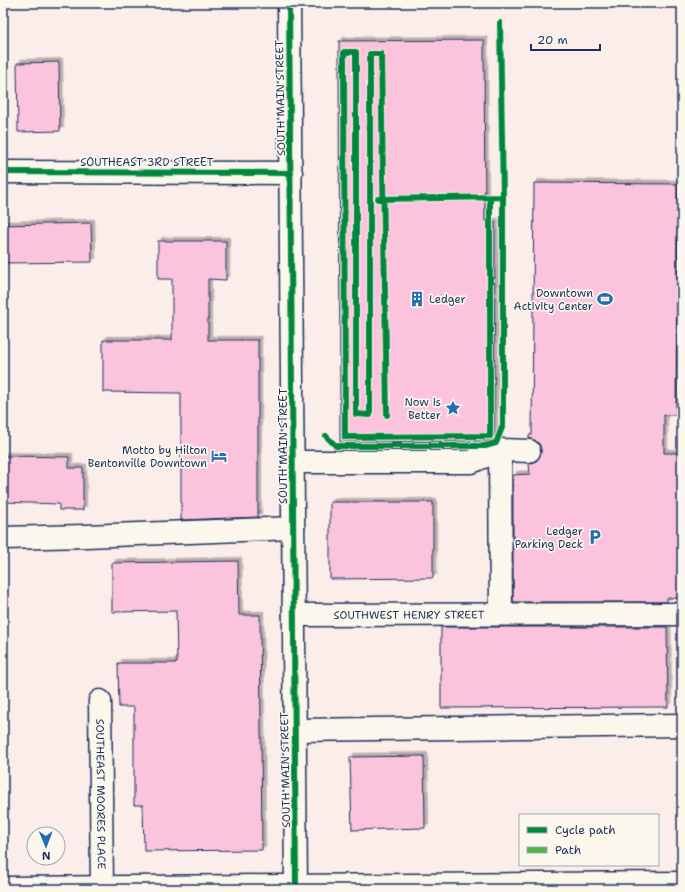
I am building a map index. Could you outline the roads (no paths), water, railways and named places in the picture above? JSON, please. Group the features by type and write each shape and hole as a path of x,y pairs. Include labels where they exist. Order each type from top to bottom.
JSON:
{"street":[{"name":"SOUTH MAIN STREET","path":"289,3 296,887"},
{"name":"SOUTHEAST 3RD STREET","path":"3,172 290,173"},
{"path":"500,450 501,614"},
{"path":"293,462 471,462 500,450 529,451"},
{"path":"3,538 293,528"},
{"name":"SOUTHWEST HENRY STREET","path":"294,615 501,614 524,607 682,614"},
{"name":"SOUTHEAST MOORES PLACE","path":"100,701 102,887"},
{"path":"295,730 682,725"},
{"path":"3,888 682,883"}],"place":[{"name":"Ledger","path":"417,299"},
{"name":"Downtown Activity Center","path":"605,299"},
{"name":"Now is Better","path":"453,408"},
{"name":"Motto by Hilton Bentonville Downtown","path":"219,456"},
{"name":"Ledger Parking Deck","path":"595,537"}]}
